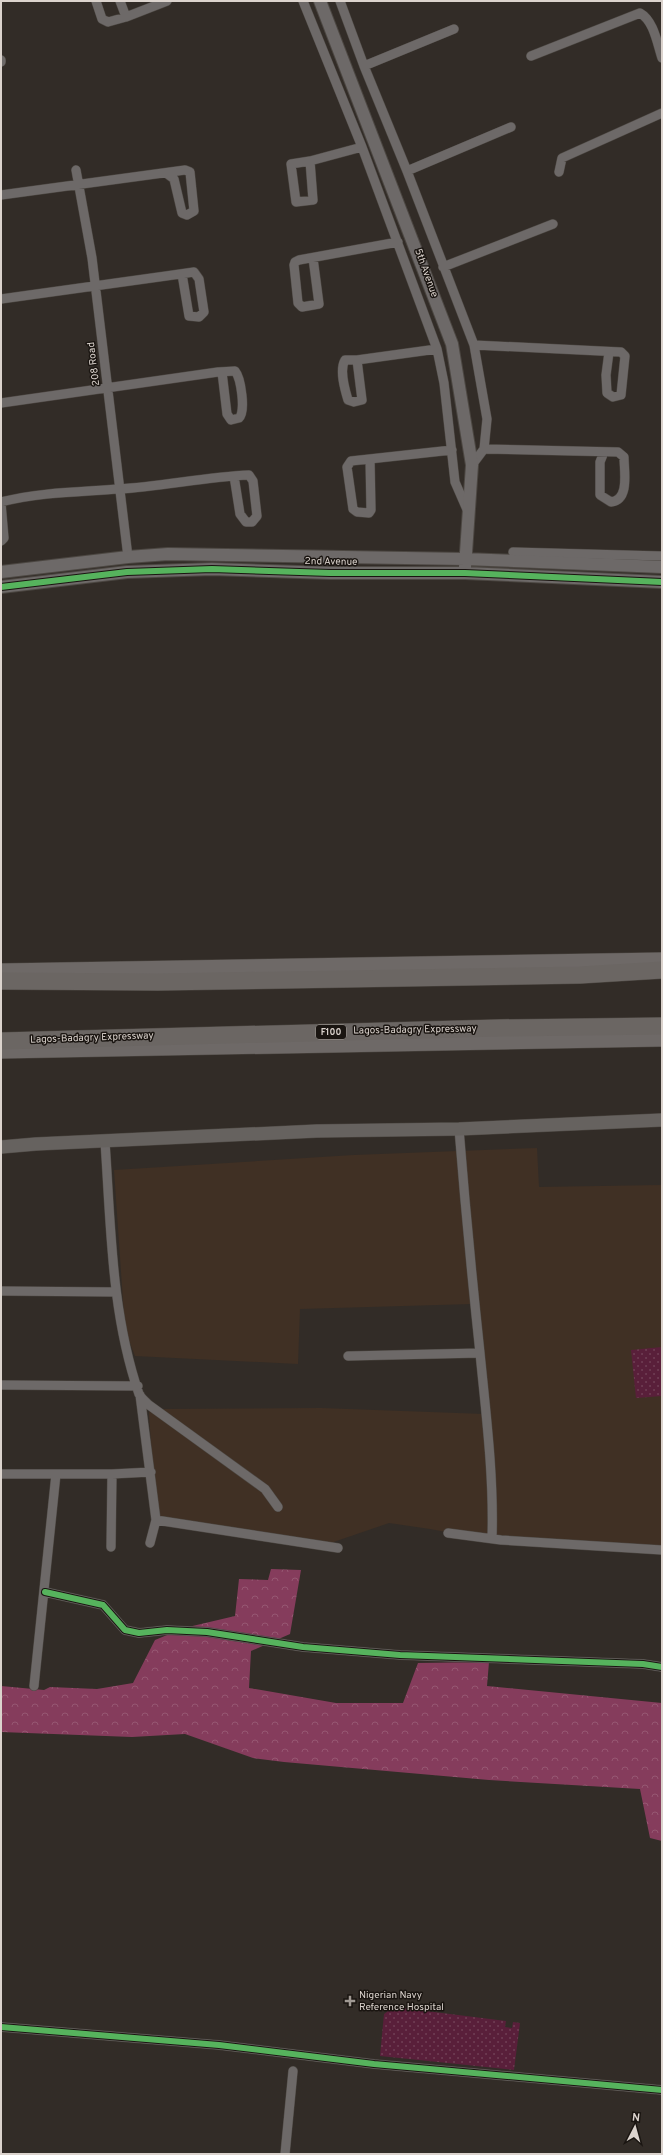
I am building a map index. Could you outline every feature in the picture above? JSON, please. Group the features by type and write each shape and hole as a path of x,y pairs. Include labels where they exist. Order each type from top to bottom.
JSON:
{"highway":[{"path":"1,981 158,982 405,978 580,975 662,970"},
{"name":"Lagos-Badagry Expressway","path":"1,1041 491,1028 662,1026"}],"main road":[{"path":"1,971 662,960"},
{"name":"Lagos-Badagry Expressway","path":"1,1051 662,1039"},
{"path":"1,1147 36,1144 317,1131 459,1129 662,1120"}],"street":[{"path":"96,1 105,22 126,17 167,1"},
{"path":"120,1 126,17"},
{"path":"302,1 362,147 437,349 444,383 455,482 469,515"},
{"name":"5th Avenue","path":"320,1 416,245 452,344 472,465 469,515 464,559 465,573"},
{"path":"340,1 364,66 407,171 474,345 487,419 484,449 472,465"},
{"path":"531,56 640,13 646,17 650,24 661,55"},
{"path":"364,66 454,29"},
{"path":"559,172 562,158 662,113"},
{"path":"407,171 511,127"},
{"path":"310,161 314,200 296,202 291,164 310,161 362,147"},
{"name":"208 Road","path":"76,170 96,286 128,556"},
{"path":"1,195 183,170 190,172 194,211 191,214 187,215 182,213 174,179 166,173"},
{"path":"443,267 553,224"},
{"path":"313,258 319,304 302,307 298,303 294,265 299,260 398,242"},
{"path":"1,299 194,272 197,274 204,312 199,317 189,316 182,274"},
{"path":"474,345 609,352 616,350 625,356 621,396 613,397 607,393 606,375 609,352"},
{"path":"357,360 437,349"},
{"path":"1,403 222,372 236,371 239,377 243,412 239,418 231,420 227,414 222,372"},
{"path":"484,449 618,452 624,457 624,490 622,495 615,502 611,502 600,495 600,462 604,452"},
{"path":"370,459 371,510 369,513 357,512 353,509 348,464 351,461 452,450"},
{"path":"1,541 4,538 1,502 54,492 120,489 234,476 250,475 252,478 257,516 252,522 246,522 240,514 234,476"},
{"path":"513,552 662,556"},
{"name":"2nd Avenue","path":"1,572 128,556 207,554 464,559 662,567"},
{"name":"2nd Avenue","path":"1,587 127,572 212,569 330,573 465,573 662,582"},
{"path":"459,1129 463,1187 486,1413 493,1517 492,1538"},
{"path":"105,1142 116,1292 129,1362 139,1391 151,1472 156,1520 150,1543"},
{"path":"1,1291 116,1292"},
{"path":"348,1356 480,1353"},
{"path":"1,1385 139,1391"},
{"path":"139,1391 149,1405 266,1489 278,1507"},
{"path":"1,1474 112,1474 151,1472"},
{"path":"34,1686 45,1592 56,1474"},
{"path":"112,1474 112,1547"},
{"path":"156,1520 338,1548"},
{"path":"448,1533 538,1543 662,1550"},
{"path":"45,1592 103,1605 125,1630 138,1633 167,1630 207,1632 303,1647 400,1655 643,1664 662,1667"},
{"path":"1,2027 219,2045 374,2064 662,2090"},
{"path":"284,2154 293,2071"}],"shaded area":[{"path":"537,1148 539,1187 662,1185 662,1547 494,1541 389,1523 316,1548 157,1525 149,1415 150,1404 159,1409 321,1408 484,1414 472,1304 300,1309 298,1364 135,1356 125,1330 114,1170 354,1155"},
{"path":"662,1347 662,1396 636,1398 631,1350"},
{"path":"394,2007 506,2021 505,2027 512,2028 513,2022 520,2023 514,2070 380,2056 384,2014"}],"green space":[{"path":"271,1569 301,1570 290,1634 251,1651 249,1688 336,1703 403,1703 418,1663 489,1662 487,1686 662,1703 662,1841 650,1838 640,1789 489,1780 284,1762 253,1758 185,1734 132,1737 1,1732 1,1686 44,1690 50,1687 97,1689 133,1683 155,1640 184,1628 235,1616 239,1579 268,1580"}],"cycle path":[{"path":"1,587 127,572 212,569 330,573 465,573 662,582"},
{"path":"45,1592 103,1605 125,1630 139,1633 167,1630 207,1632 303,1647 400,1655 643,1664 662,1667"},
{"path":"1,2027 219,2045 374,2064 662,2090"}],"place":[{"name":"Nigerian Navy Reference Hospital","path":"350,2001"}]}
